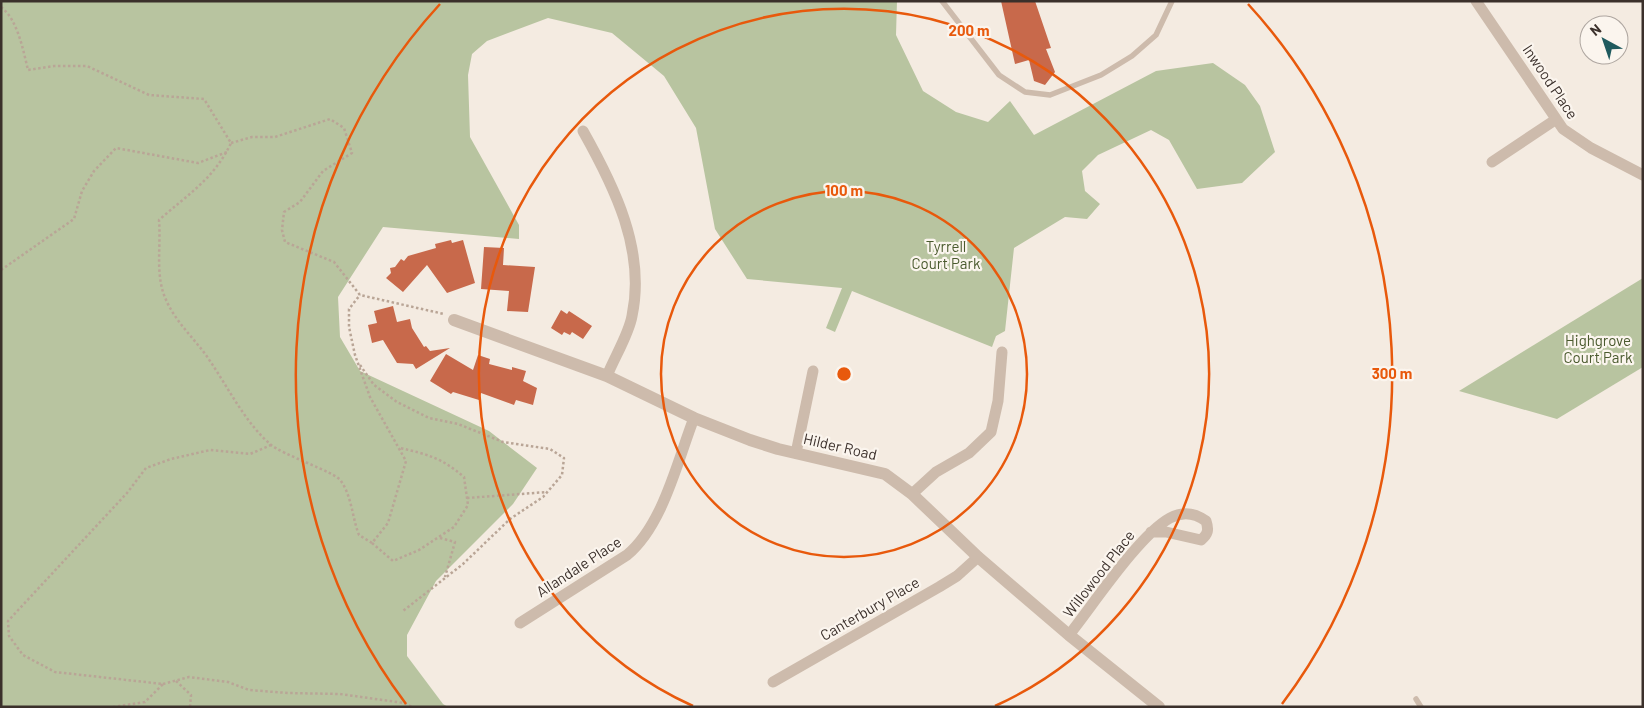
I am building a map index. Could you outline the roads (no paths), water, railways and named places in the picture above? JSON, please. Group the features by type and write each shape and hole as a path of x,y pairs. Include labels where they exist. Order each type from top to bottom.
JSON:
{"street":[{"name":"Inwood Place","path":"1476,1 1542,96 1555,120 1574,137 1643,175"},
{"path":"1492,162 1555,120"},
{"path":"583,131 622,211 630,240 635,287 632,317 607,376"},
{"name":"Hilder Road","path":"454,320 607,376 694,418 750,440 885,474 912,494 978,557 1069,635 1159,707"},
{"path":"912,494 936,472 969,453 991,432 998,401 1002,352"},
{"path":"796,453 813,371"},
{"name":"Allandale Place","path":"520,623 615,563 640,544 660,508 694,418"},
{"name":"Willowood Place","path":"1069,635 1152,532"},
{"name":"Canterbury Place","path":"773,682 945,583 978,557"}],"lane":[{"path":"942,1 999,75 1025,92 1050,95 1101,74 1132,56 1156,35 1172,1"},
{"path":"1416,699 1421,707"}],"park label":[{"name":"Tyrrell Court Park","path":"946,256"},
{"name":"Highgrove Court Park","path":"1598,350"}]}
